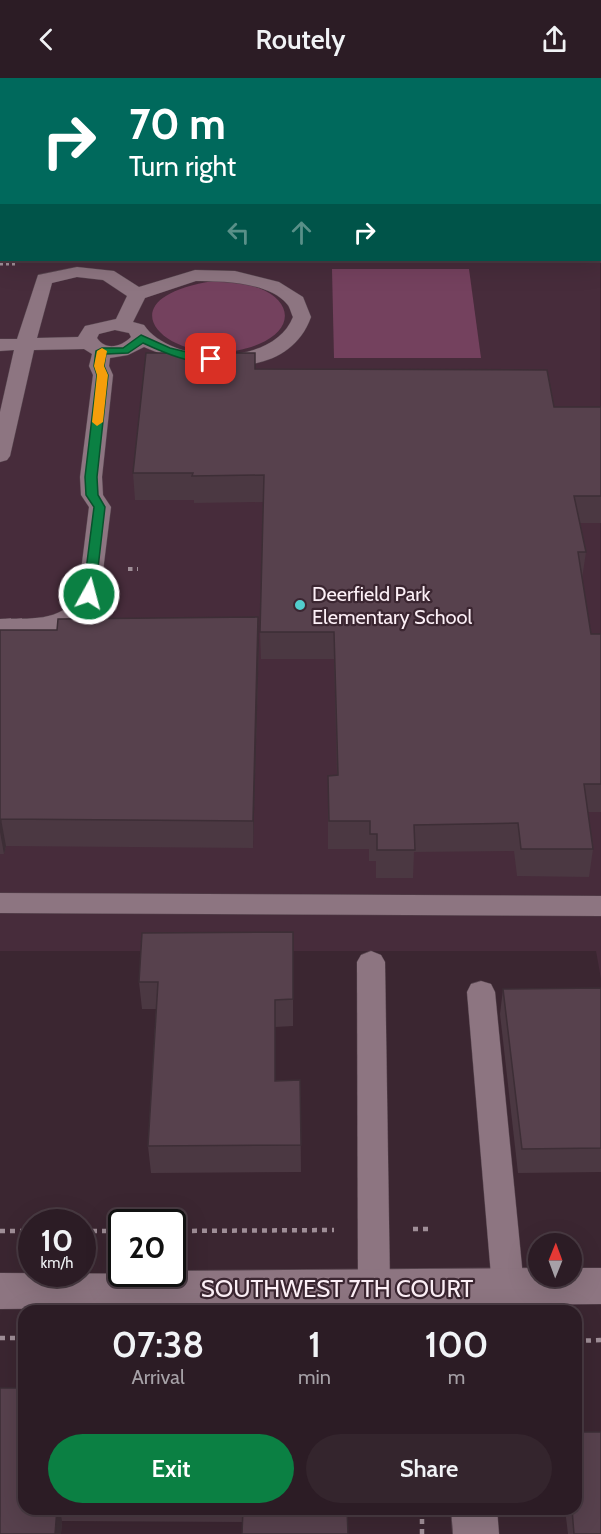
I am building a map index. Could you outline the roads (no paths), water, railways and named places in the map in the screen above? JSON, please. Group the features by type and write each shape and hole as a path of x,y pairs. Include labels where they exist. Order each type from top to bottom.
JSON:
{"street":[{"name":"SOUTHWEST 7TH COURT","path":"0,1291 374,1287 461,1299 508,1287 601,1286"},
{"path":"474,1515 476,1534"}],"lane":[{"path":"0,456 25,346 44,279 77,272 108,275 137,294"},
{"path":"0,626 52,625 80,610 89,594 100,507 92,495 91,477 103,375 89,334 99,327 123,324 137,329 141,339 166,350 194,358 228,360 251,357 279,347 296,332 302,316 296,301 272,286 235,276 195,275 137,294 123,324"},
{"path":"0,345 95,347 124,351 138,344 141,339"},
{"path":"0,903 601,906"},
{"path":"371,962 374,1287"},
{"path":"481,992 508,1287"}],"place":[{"name":"Deerfield Park Elementary School","path":"300,605"}]}
